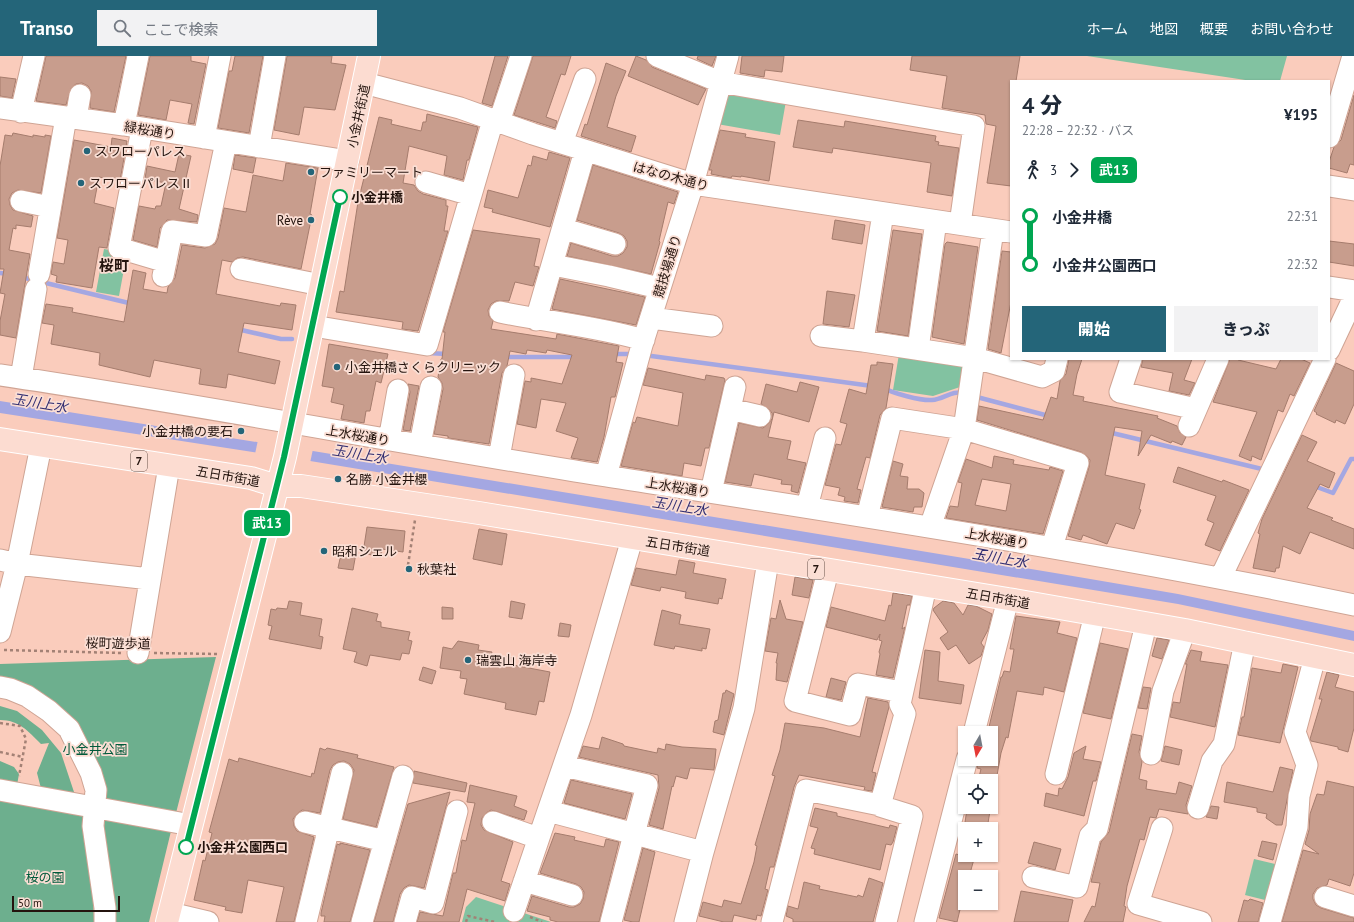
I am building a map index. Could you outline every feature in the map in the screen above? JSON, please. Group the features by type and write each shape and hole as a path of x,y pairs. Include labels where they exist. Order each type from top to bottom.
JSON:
{"main road":[{"name":"小金井街道","path":"168,918 292,423 370,56"},
{"name":"五日市街道","path":"0,439 251,478 277,486 301,486 1008,599 1184,630 1354,665"}],"street":[{"path":"21,112 34,56"},
{"path":"138,56 133,127 119,248 164,269 172,231 206,236 226,142"},
{"path":"204,138 220,56"},
{"path":"259,147 275,56"},
{"path":"313,326 427,345 496,121 521,56"},
{"path":"657,56 720,82 974,126 960,224"},
{"name":"競技場通り","path":"606,476 641,349 692,184 728,56"},
{"path":"1330,134 1351,68"},
{"path":"562,143 584,79"},
{"name":"はなの木通り","path":"364,83 460,108 585,151 692,184 1002,231"},
{"path":"21,378 50,206 71,117 80,95"},
{"name":"緑桜通り","path":"0,108 21,112 71,117 348,161"},
{"path":"536,320 564,229 585,151"},
{"path":"426,182 472,195"},
{"path":"1330,186 1354,190"},
{"path":"21,201 50,206"},
{"path":"863,341 883,213"},
{"path":"918,349 936,221"},
{"path":"564,229 615,244"},
{"path":"930,527 964,429 975,358 1002,231"},
{"path":"553,265 659,288"},
{"path":"241,269 322,285"},
{"path":"1330,287 1354,291"},
{"path":"1330,348 1354,298"},
{"path":"500,312 536,320 611,331 641,349"},
{"path":"651,318 712,326"},
{"path":"821,336 975,358 1042,377 1054,371 1057,360"},
{"path":"1131,360 1120,392 1193,418 1218,360"},
{"path":"1221,577 1325,360"},
{"path":"499,458 514,374"},
{"name":"上水桜通り","path":"0,375 606,476 867,516 1052,547 1221,577 1354,605"},
{"path":"420,445 431,387"},
{"path":"711,492 735,387"},
{"path":"389,440 398,390"},
{"path":"730,409 760,416"},
{"path":"867,516 892,418 964,429 1078,463 1052,547"},
{"path":"807,507 825,438"},
{"path":"0,627 8,562 41,446"},
{"path":"138,653 169,466"},
{"path":"514,911 581,715 632,539"},
{"path":"685,922 703,852 744,708 768,561"},
{"path":"8,562 150,579"},
{"path":"828,571 795,701 850,715 858,684 902,692"},
{"path":"880,805 905,714 900,704 926,586"},
{"path":"976,726 1008,599"},
{"path":"1056,774 1095,614"},
{"path":"1033,877 1077,887 1090,836 1097,829 1146,624"},
{"path":"1151,754 1163,692 1184,630"},
{"path":"1198,808 1212,761 1224,744 1245,642"},
{"path":"1270,922 1297,827 1298,796 1306,765 1295,732 1315,657"},
{"path":"0,687 10,689 27,696 49,711 69,728 91,773 96,790 93,826 105,908 105,922"},
{"path":"564,766 647,785 611,922"},
{"path":"925,922 965,766"},
{"path":"306,922 342,773"},
{"path":"362,922 403,776"},
{"path":"772,922 806,790 880,805 912,816 886,922"},
{"path":"8,791 191,825"},
{"path":"405,922 412,897 433,903 457,811"},
{"path":"548,811 703,852"},
{"path":"305,822 385,841"},
{"path":"493,822 538,838"},
{"path":"1162,828 1138,904 1201,922"},
{"path":"524,881 572,895"},
{"path":"1325,897 1354,906"},
{"path":"168,918 208,922"}],"path":[{"path":"408,565 417,504"},
{"name":"桜町遊歩道","path":"0,649 138,653 235,653"},
{"path":"0,723 20,726 26,738 23,757 8,791"},
{"path":"0,752 23,757"},
{"path":"466,922 468,916 495,922"}],"green space":[{"path":"1087,56 1287,56 1280,80 1245,80"},
{"path":"730,91 786,101 780,135 717,124 723,96"},
{"path":"104,249 127,253 119,296 96,292"},
{"path":"899,354 961,363 964,368 960,387 933,396 893,390"},
{"name":"小金井公園","path":"216,657 176,813 106,802 53,720 0,694 0,664"},
{"path":"0,706 17,711 42,730 61,753 80,810 43,796 37,773 49,743 41,744 18,724 7,720 0,720"},
{"path":"0,761 14,767 19,774 17,785 0,782"},
{"name":"桜の園","path":"0,797 83,813 93,894 94,922 0,922"},
{"path":"105,815 172,827 149,922 109,922 102,851"},
{"path":"1254,859 1279,865 1269,901 1245,895"},
{"path":"476,897 551,922 462,922 466,907"}],"water":[{"path":"0,401 319,452 1178,594 1354,631 1354,641 1178,604 298,459 0,413"}],"pier":[{"path":"258,440 313,449 310,463 255,454"}],"building":[{"path":"46,56 126,56 114,112 90,108 91,91 88,86 82,83 76,84 71,88 66,105 36,101"},
{"path":"150,56 191,56 191,61 206,64 194,124 188,123 192,104 170,100 166,120 138,115"},
{"path":"235,56 263,56 249,133 218,128 229,71 232,71"},
{"path":"287,56 332,56 331,63 346,65 335,110 304,107 299,135 274,130"},
{"path":"495,56 508,56 492,106 482,103"},
{"path":"533,56 571,56 565,75 561,74 546,117 557,121 555,128 514,115"},
{"path":"636,56 646,60 652,67 706,89 698,105 628,76"},
{"path":"698,56 716,56 712,66 697,59"},
{"path":"742,56 784,56 782,72 765,70 764,77 740,73"},
{"path":"912,56 1020,56 1016,80 1010,80 1010,186 987,183 996,126 986,124 985,115 942,108 947,76 910,70"},
{"path":"606,63 626,71 616,96 607,127 636,136 631,152 581,136 585,124 587,125"},
{"path":"0,77 16,79 12,98 0,96"},
{"path":"1354,95 1354,165 1350,164 1347,173 1330,168 1330,159 1334,147 1341,140"},
{"path":"427,114 478,127 469,160 467,160 463,180 444,175 447,156 409,146 403,183 414,185 418,191 423,194 446,200 446,206 448,206 444,231 448,231 418,331 402,329 403,322 336,312 340,291 344,292 358,202 379,117 392,120 391,124 421,131 423,122 426,122"},
{"path":"798,120 844,127 845,121 936,136 935,141 939,142 938,145 959,148 952,196 927,192 931,163 833,148 832,153 793,147"},
{"path":"720,130 746,134 745,137 775,142 769,181 741,176 732,176 731,178 711,174 712,170 709,170"},
{"path":"13,133 33,137 33,135 45,137 45,135 51,136 41,193 18,190 12,193 9,199 13,210 33,216 31,227 16,225 16,229 13,228 9,250 30,254 16,338 0,335 0,321 5,294 0,293 4,269 0,269 0,166 5,135 12,136"},
{"path":"112,138 127,141 120,181 99,177 94,203 114,208 107,248 99,247 92,288 56,282 57,276 51,274 53,262 64,264 68,240 57,238 74,140 111,147"},
{"path":"549,152 570,158 550,227 492,212 493,209 484,207 488,190 518,198 528,165 531,166 533,156 547,160"},
{"path":"179,154 191,156 179,209 198,215 197,222 167,220 160,228 157,247 133,240 139,206 155,209 156,206 161,206 166,183 145,179 147,166 175,172"},
{"path":"235,155 256,158 253,173 233,169"},
{"path":"286,163 318,168 310,214 312,215 301,269 243,257 237,258 232,262 222,260 216,294 280,306 281,303 296,305 292,330 244,323 238,352 280,361 275,384 228,374 226,388 199,384 201,369 154,360 150,377 99,365 100,353 51,344 54,325 42,323 46,304 73,308 72,312 124,322 133,270 146,273 143,289 167,293 168,287 175,278 182,245 205,248 215,244 218,238 224,208 246,212 253,175 283,181"},
{"path":"593,165 678,192 674,204 668,202 660,242 651,274 567,256 571,243 612,256 618,256 623,253 627,247 627,241 624,236 619,233 577,220"},
{"path":"835,220 865,225 862,244 832,239"},
{"path":"473,230 540,239 534,266 539,267 533,286 515,282 509,301 496,301 491,304 488,310 489,316 493,321 491,329 556,339 557,334 619,346 616,362 623,363 615,397 611,397 604,437 597,462 571,458 578,438 556,431 566,403 541,399 536,428 517,424 525,381 531,382 531,378 562,384 572,355 547,350 546,353 527,350 526,354 510,351 507,366 502,373 489,444 448,438 448,436 434,434 443,389 442,383 438,377 445,332 443,332"},
{"path":"893,230 922,234 908,336 877,331"},
{"path":"1330,241 1354,244 1354,266 1330,262"},
{"path":"947,242 978,247 964,344 932,337 945,244"},
{"path":"1002,251 1010,252 1010,307 1001,353 988,349"},
{"path":"560,279 645,297 636,325 552,309"},
{"path":"827,291 855,295 849,327 823,324"},
{"path":"329,344 388,354 381,383 376,381 370,411 366,411 364,423 341,419 344,405 331,402 334,388 322,386"},
{"path":"1069,360 1082,360 1073,395 1084,397 1083,401 1158,416 1157,418 1177,426 1180,433 1186,437 1182,445 1172,441 1171,443 1151,435 1138,456 1142,431 1115,427 1105,475 1145,484 1139,509 1141,510 1134,529 1116,523 1107,544 1083,535 1081,540 1068,536 1089,467 1090,460 1086,455 1081,452 977,420 979,406 1043,420 1051,397 1057,399 1060,381 1066,374"},
{"path":"1143,360 1192,360 1184,380 1195,383 1189,395 1169,391 1173,373 1141,367"},
{"path":"1230,360 1238,360 1276,369 1280,360 1303,360 1310,363 1294,396 1290,394 1283,412 1278,410 1261,460 1252,456 1251,461 1239,456 1257,412 1213,402"},
{"path":"877,362 893,364 886,408 880,415 870,458 866,457 857,489 861,490 858,503 844,501 845,497 838,495 840,488 825,485 836,444 841,445 847,424 840,422 849,389 866,394 871,365 877,365"},
{"path":"1336,363 1354,371 1354,404 1345,424 1336,420 1335,423 1316,414 1317,413 1314,411"},
{"path":"648,368 705,380 706,375 724,378 725,380 709,448 705,448 701,466 684,463 682,476 621,466 633,422 635,423 637,417 678,426 683,393 643,385"},
{"path":"800,382 819,387 809,422 774,412 768,437 791,441 787,459 806,463 798,493 791,491 792,485 781,484 782,480 754,474 751,486 725,482 739,423 763,428 772,419 772,413 768,408 761,404 766,384 797,392"},
{"path":"408,384 419,386 410,431 403,430 410,392"},
{"path":"1302,435 1317,442 1307,461 1335,473 1329,488 1320,484 1307,508 1333,518 1331,520 1354,529 1354,549 1310,532 1300,554 1283,546 1279,568 1276,568 1275,572 1253,568 1260,534 1258,533 1262,519"},
{"path":"994,456 1014,460 1013,464 1049,470 1050,467 1063,471 1043,534 946,518 950,506 958,507 962,483 958,482 966,459 992,468","holes":["982,479 1011,484 1006,511 975,505"]},
{"path":"893,461 903,464 900,476 908,477 907,489 919,489 924,493 922,507 914,507 913,512 882,507"},
{"path":"1178,467 1222,482 1223,480 1249,490 1220,551 1205,545 1214,523 1207,520 1216,496 1173,482"},
{"path":"367,527 405,531 403,552 382,549 381,557 363,553"},
{"path":"479,529 507,534 502,565 473,559"},
{"path":"346,551 356,553 353,570 338,568 341,554"},
{"path":"679,560 695,563 693,573 726,579 722,599 719,598 718,604 685,598 686,592 661,587 660,591 631,585 636,568 676,575"},
{"path":"795,577 813,580 809,598 792,595"},
{"path":"893,593 912,596 910,605 907,605 902,629 905,627 893,678 876,675 882,641 879,640 880,634 877,640 826,627 831,607 885,621 889,605 891,606"},
{"path":"780,600 786,619 803,622 787,682 776,680 776,663 778,653 765,651 771,618 776,619"},
{"path":"289,601 302,603 300,615 322,619 319,636 323,637 321,649 269,639 272,626 268,625 271,609 287,609"},
{"path":"511,601 525,604 522,619 509,617"},
{"path":"943,601 954,603 963,615 968,605 976,606 992,614 988,630 981,643 984,647 981,656 969,664 956,645 948,650 940,638 948,632 933,610"},
{"path":"442,607 453,608 453,619 442,619"},
{"path":"352,608 378,614 376,621 381,622 381,627 410,632 408,640 412,641 409,654 402,653 400,660 370,655 367,666 354,662 357,652 343,649"},
{"path":"662,610 681,615 679,624 710,629 706,649 702,648 702,651 675,646 674,649 654,645"},
{"path":"1016,616 1060,622 1057,633 1077,638 1064,692 1044,687 1043,695 1017,691 1008,738 1006,737 1001,753 997,774 980,774 981,769 977,768 977,766 998,766 998,726 989,726 1001,677 1004,671 1010,672 1014,649 1010,649"},
{"path":"560,623 571,625 569,637 558,636"},
{"path":"1157,638 1169,640 1162,659 1152,656"},
{"path":"458,641 479,645 478,650 492,652 491,655 514,658 513,665 550,672 544,702 539,701 536,715 505,709 506,703 464,694 467,679 460,678 461,671 440,668 443,647 452,649"},
{"path":"1100,643 1128,649 1111,719 1083,713"},
{"path":"925,650 940,652 938,681 964,685 961,704 919,698"},
{"path":"1191,650 1202,652 1200,661 1228,665 1215,727 1170,717 1173,702 1180,703 1187,664 1185,664"},
{"path":"1283,664 1298,667 1280,743 1238,735 1242,717 1244,717 1252,668 1281,673"},
{"path":"423,667 436,671 432,684 419,680"},
{"path":"1327,672 1339,675 1335,687 1354,692 1354,728 1348,752 1338,749 1338,747 1311,741 1310,739 1322,699 1319,699"},
{"path":"831,678 846,682 841,700 826,697"},
{"path":"1143,687 1151,688 1147,709 1138,708"},
{"path":"726,690 734,694 724,735 713,732 715,721 718,720 723,693 725,693"},
{"path":"868,698 888,702 889,707 872,772 876,773 872,791 864,790 865,787 799,775 794,787 774,867 770,867 765,889 768,890 761,916 757,915 756,920 734,915 732,922 724,922 699,916 703,902 722,907 724,900 741,904 754,862 757,846 755,845 775,776 772,775 780,750 785,723 824,728 860,737"},
{"path":"1132,734 1142,736 1139,752 1142,762 1139,779 1147,781 1146,789 1176,794 1179,782 1192,786 1186,805 1188,814 1159,809 1156,818 1150,817 1144,840 1140,839 1127,886 1124,906 1126,907 1123,922 1084,922 1092,906 1095,907 1100,883 1091,882 1101,842 1109,832"},
{"path":"602,737 623,744 624,746 657,753 658,748 665,750 666,744 682,747 716,749 714,770 690,768 687,779 676,776 673,787 672,786 663,829 649,825 659,788 658,775 579,757 583,746 599,749"},
{"path":"1086,746 1083,759 1101,762 1096,781 1093,781 1084,816 1044,806 1046,793 1058,796 1059,788 1062,789 1068,777 1074,753"},
{"path":"1165,746 1182,750 1179,765 1161,761"},
{"path":"320,748 325,750 327,748 358,755 357,758 394,767 376,827 343,819 354,770 350,764 344,761 338,762 333,765 330,770 320,813 302,810 293,819 294,826 297,831 314,837 294,922 276,922 284,887 248,880 242,913 225,910 226,907 194,900 203,860 205,861 212,833 209,832 229,759 238,762 239,758 311,777 312,773 314,774"},
{"path":"1280,767 1293,770 1282,825 1276,825 1266,818 1267,814 1257,812 1257,808 1224,802 1227,782 1273,792"},
{"path":"414,771 467,783 465,792 413,783"},
{"path":"571,780 632,794 625,819 564,803"},
{"path":"1327,781 1354,787 1354,873 1350,886 1329,879 1327,885 1317,888 1313,894 1313,899 1316,905 1321,908 1354,918 1354,922 1282,922 1303,850 1319,854 1305,844 1309,830 1310,814 1317,794 1324,795"},
{"path":"470,785 517,796 514,806 527,811 524,820 491,810 482,818 481,825 484,830 513,842 501,881 510,884 505,901 467,889 459,922 417,922 420,912 443,916 453,873 456,873 462,840 466,841 475,803 467,802"},
{"path":"450,792 424,888 409,885 404,888 400,894 393,922 374,922 408,804"},
{"path":"1211,806 1219,807 1217,819 1206,817"},
{"path":"815,808 837,813 837,816 889,828 890,825 897,827 893,842 891,845 886,844 880,870 814,854 815,849 811,848 818,828 810,826"},
{"path":"966,814 990,814 988,822 965,822"},
{"path":"555,833 575,837 574,840 604,847 606,839 619,842 599,922 558,922 550,920 550,917 527,911 532,896 569,907 574,907 580,904 583,899 584,892 581,887 576,884 540,873"},
{"path":"1262,841 1277,844 1273,860 1258,856"},
{"path":"1034,842 1061,849 1055,870 1028,863"},
{"path":"340,843 370,850 350,922 324,922 325,916 321,916 321,913 337,844 340,845"},
{"path":"643,848 655,852 639,922 633,922 624,920"},
{"path":"956,854 958,855 958,862 973,862 971,870 958,870 958,910 960,910 957,922 939,918"},
{"path":"869,878 883,883 873,922 793,922 793,919 786,916 788,906 798,909 804,882 820,886 819,889 863,897"},
{"path":"1021,891 1073,900 1068,922 1014,922"},
{"path":"1250,899 1263,903 1258,922 1238,922 1244,900 1248,901"}],"waterway":[{"path":"0,273 8,274"},
{"path":"21,277 133,304"},
{"path":"237,329 281,339 292,339"},
{"path":"428,353 447,354"},
{"path":"612,354 635,354"},
{"path":"644,355 872,386"},
{"path":"504,357 577,357"},
{"path":"884,388 907,396 927,400 960,392 964,393"},
{"path":"973,396 1049,416"},
{"path":"1108,432 1266,470"},
{"path":"1314,486 1333,493 1351,459 1354,459"}],"bus line":[{"name":"武13","path":"186,847 284,457 340,197"}],"place":[{"name":"スワローパレス","path":"87,151"},
{"name":"ファミリーマート","path":"311,172"},
{"name":"スワローパレスⅡ","path":"81,183"},
{"name":"小金井橋","path":"340,197"},
{"name":"Rève","path":"311,220"},
{"name":"小金井橋さくらクリニック","path":"337,367"},
{"name":"小金井橋の要石","path":"241,431"},
{"name":"名勝 小金井櫻","path":"338,479"},
{"name":"昭和シェル","path":"324,551"},
{"name":"秋葉社","path":"409,569"},
{"name":"瑞雲山 海岸寺","path":"468,660"},
{"name":"小金井公園西口","path":"186,847"}],"district":[{"name":"桜町","path":"114,266"}],"water label":[{"name":"玉川上水","path":"40,403"},
{"name":"玉川上水","path":"360,454"},
{"name":"玉川上水","path":"680,506"},
{"name":"玉川上水","path":"1000,558"}]}
